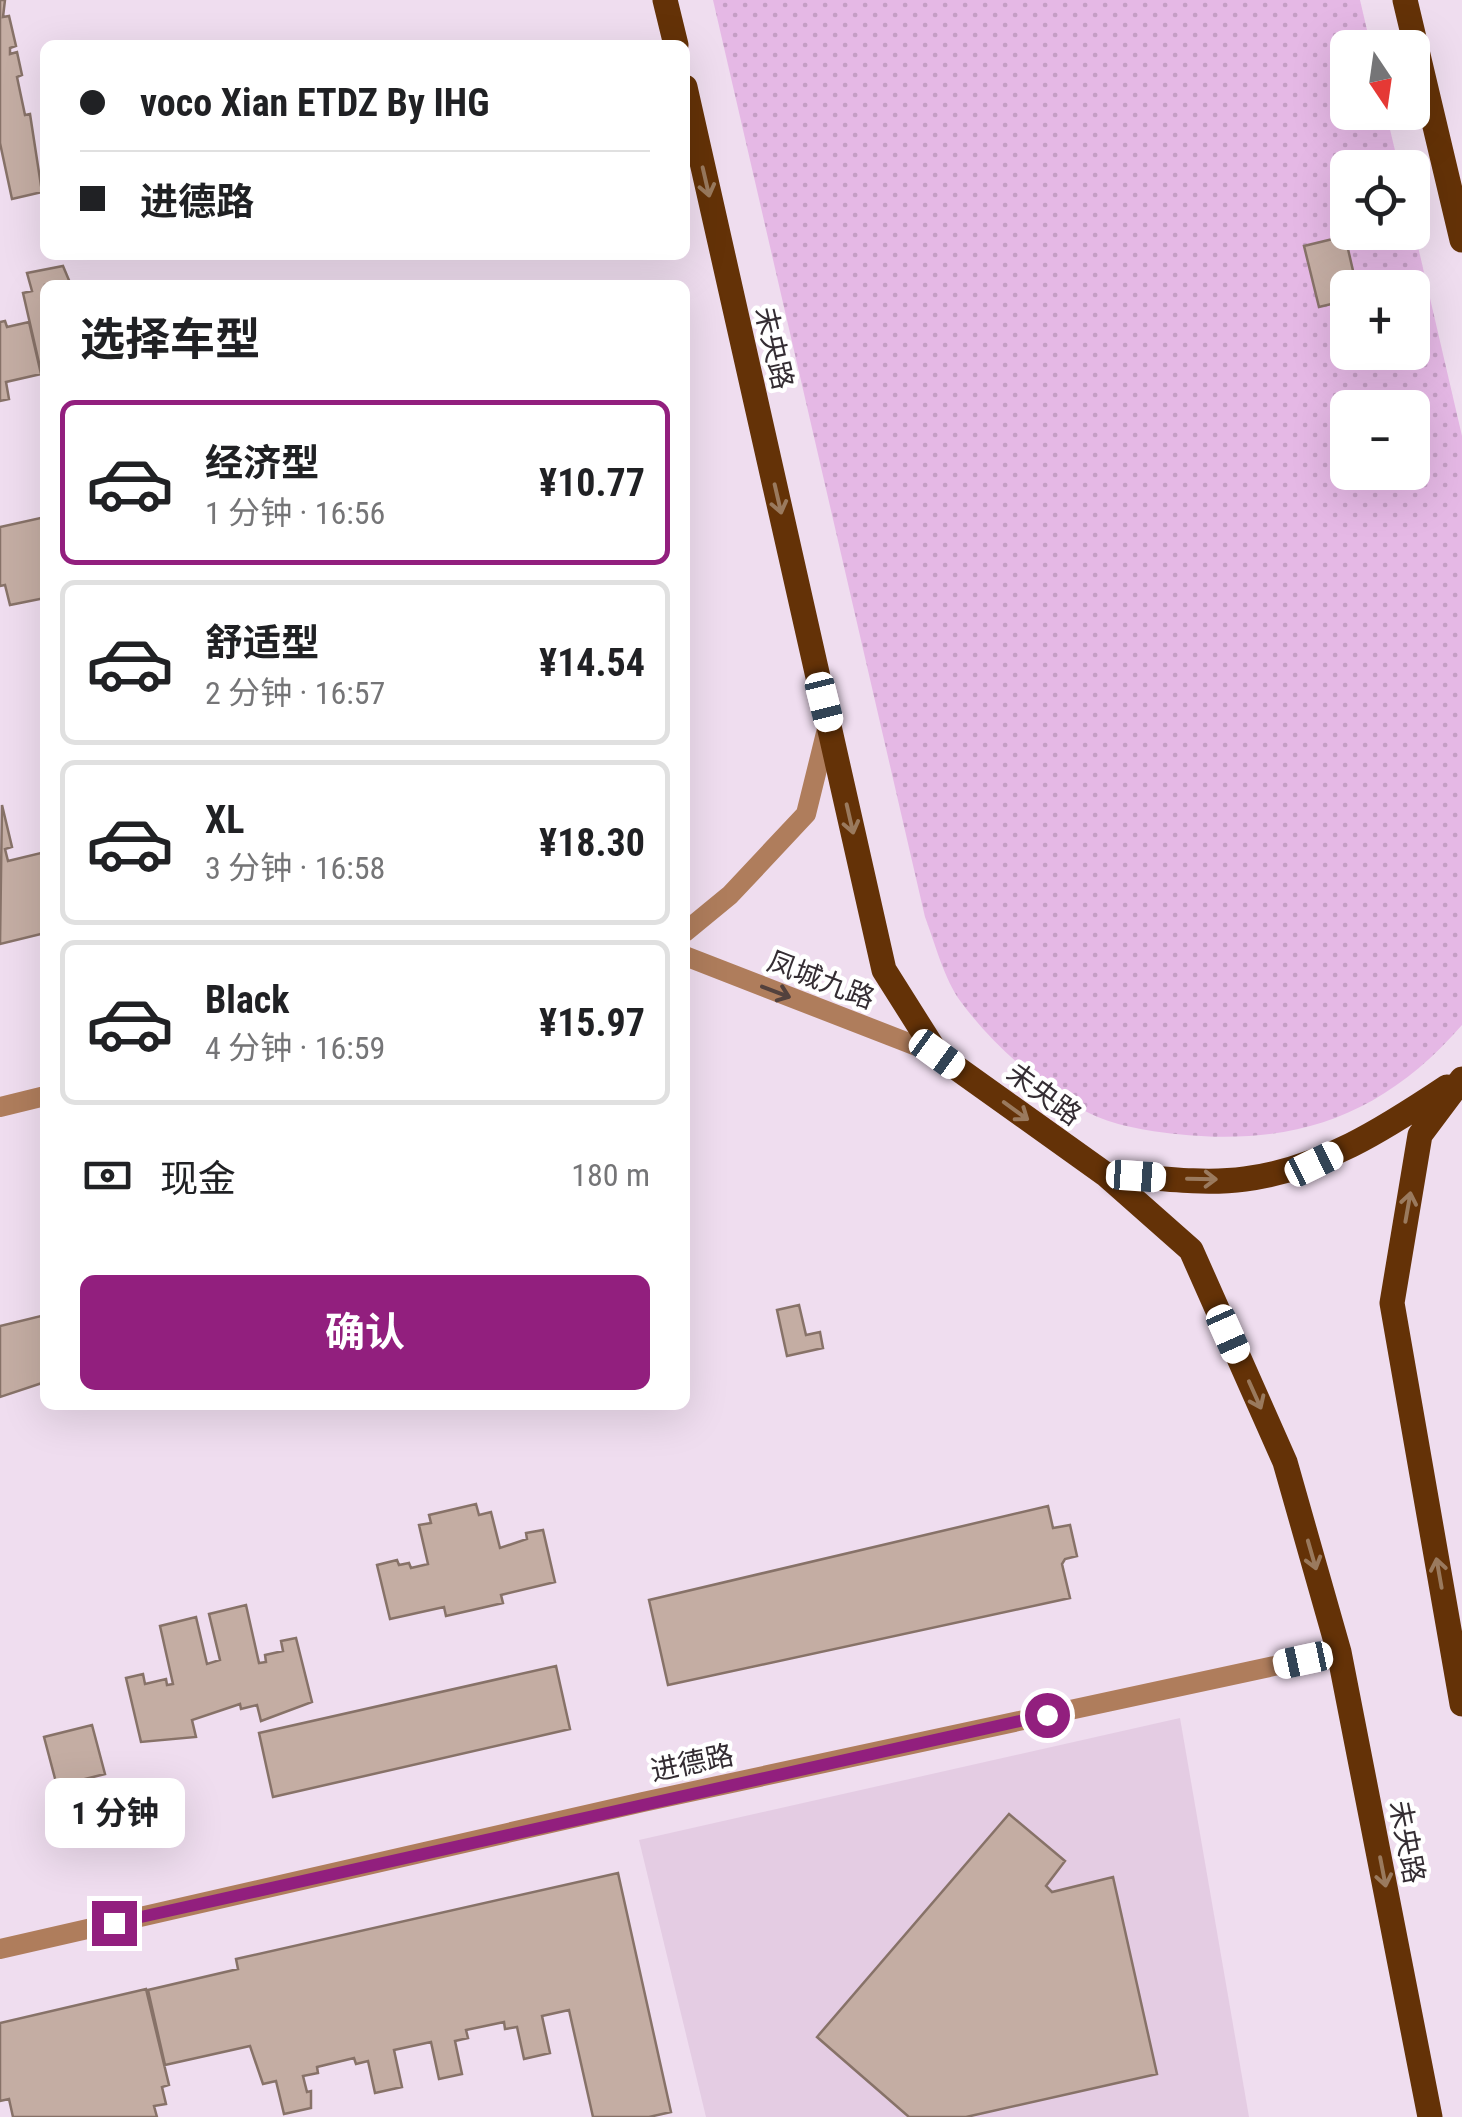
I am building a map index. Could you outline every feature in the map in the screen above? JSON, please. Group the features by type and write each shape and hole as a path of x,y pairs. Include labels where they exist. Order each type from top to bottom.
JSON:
{"main road":[{"path":"666,0 675,40"},
{"path":"1404,0 1462,240"},
{"name":"未央路","path":"690,109 884,970 937,1054 1105,1174 1190,1250 1284,1462 1340,1652 1430,2117"},
{"path":"1105,1174 1243,1180 1314,1164 1376,1134 1462,1078"},
{"path":"1462,1078 1420,1134 1392,1303 1462,1704"}],"street":[{"path":"690,928 730,895 806,814 829,724"},
{"name":"凤城九路","path":"690,958 937,1054"},
{"path":"0,1106 40,1097"},
{"name":"进德路","path":"0,1949 643,1802 1340,1652"}],"shaded area":[{"path":"713,0 1360,0 1367,30 1330,30 1330,130 1390,130 1395,150 1330,150 1330,250 1419,250 1423,270 1330,270 1330,370 1430,370 1430,298 1462,436 1462,1025 1401,1082 1334,1118 1259,1135 1176,1134 1107,1120 1052,1090 1002,1049 973,1018 945,972 925,917"},
{"path":"1180,1718 1249,2117 706,2117 639,1840"}],"building":[{"path":"0,0 5,0 3,17 9,16 16,46 10,48 10,54 17,52 22,75 17,77 25,115 30,114 40,192 12,199 0,143"},
{"path":"1330,240 1330,250 1348,250 1353,270 1330,270 1330,304 1319,307 1304,246"},
{"path":"63,266 69,280 40,280 40,367 23,293 32,291 27,273"},
{"path":"5,321 7,327 29,322 40,374 6,382 9,399 0,401 0,322"},
{"path":"40,518 40,599 10,605 5,585 0,586 0,527"},
{"path":"2,805 12,847 5,849 8,861 40,853 40,934 0,944"},
{"path":"799,1305 806,1335 820,1332 823,1348 787,1356 777,1310"},
{"path":"40,1316 40,1384 0,1397 0,1326"},
{"path":"476,1504 479,1515 491,1512 500,1548 527,1539 526,1533 543,1530 555,1582 501,1595 503,1603 446,1616 444,1607 390,1619 377,1565 397,1560 399,1565 409,1563 411,1568 428,1564 419,1525 431,1523 429,1515"},
{"path":"1048,1506 1053,1528 1070,1525 1077,1556 1062,1564 1070,1598 668,1685 649,1600"},
{"path":"246,1605 259,1663 266,1662 265,1655 283,1651 281,1641 296,1638 312,1702 261,1721 257,1705 241,1709 240,1704 192,1720 196,1737 141,1742 126,1678 143,1674 145,1684 166,1679 167,1685 173,1684 160,1626 196,1617 207,1664 220,1660 209,1614"},
{"path":"556,1666 570,1729 273,1797 259,1733"},
{"path":"92,1725 105,1774 57,1786 44,1737"},
{"path":"1009,1814 1065,1861 1046,1886 1052,1892 1113,1877 1157,2074 966,2117 909,2117 817,2037"},
{"path":"618,1873 671,2112 649,2117 593,2117 569,2010 542,2016 550,2053 524,2059 517,2027 505,2029 504,2022 466,2030 468,2038 455,2041 462,2074 439,2079 431,2042 394,2050 402,2087 375,2093 368,2061 356,2064 354,2058 317,2067 318,2073 303,2076 307,2092 311,2091 311,2108 284,2114 276,2081 263,2084 250,2046 165,2065 148,1990 238,1969 236,1959"},
{"path":"146,1989 169,2085 162,2087 166,2104 154,2106 157,2117 13,2117 9,2099 0,2101 0,2023"}],"route":[{"path":"114,1923 1047,1715"}]}
